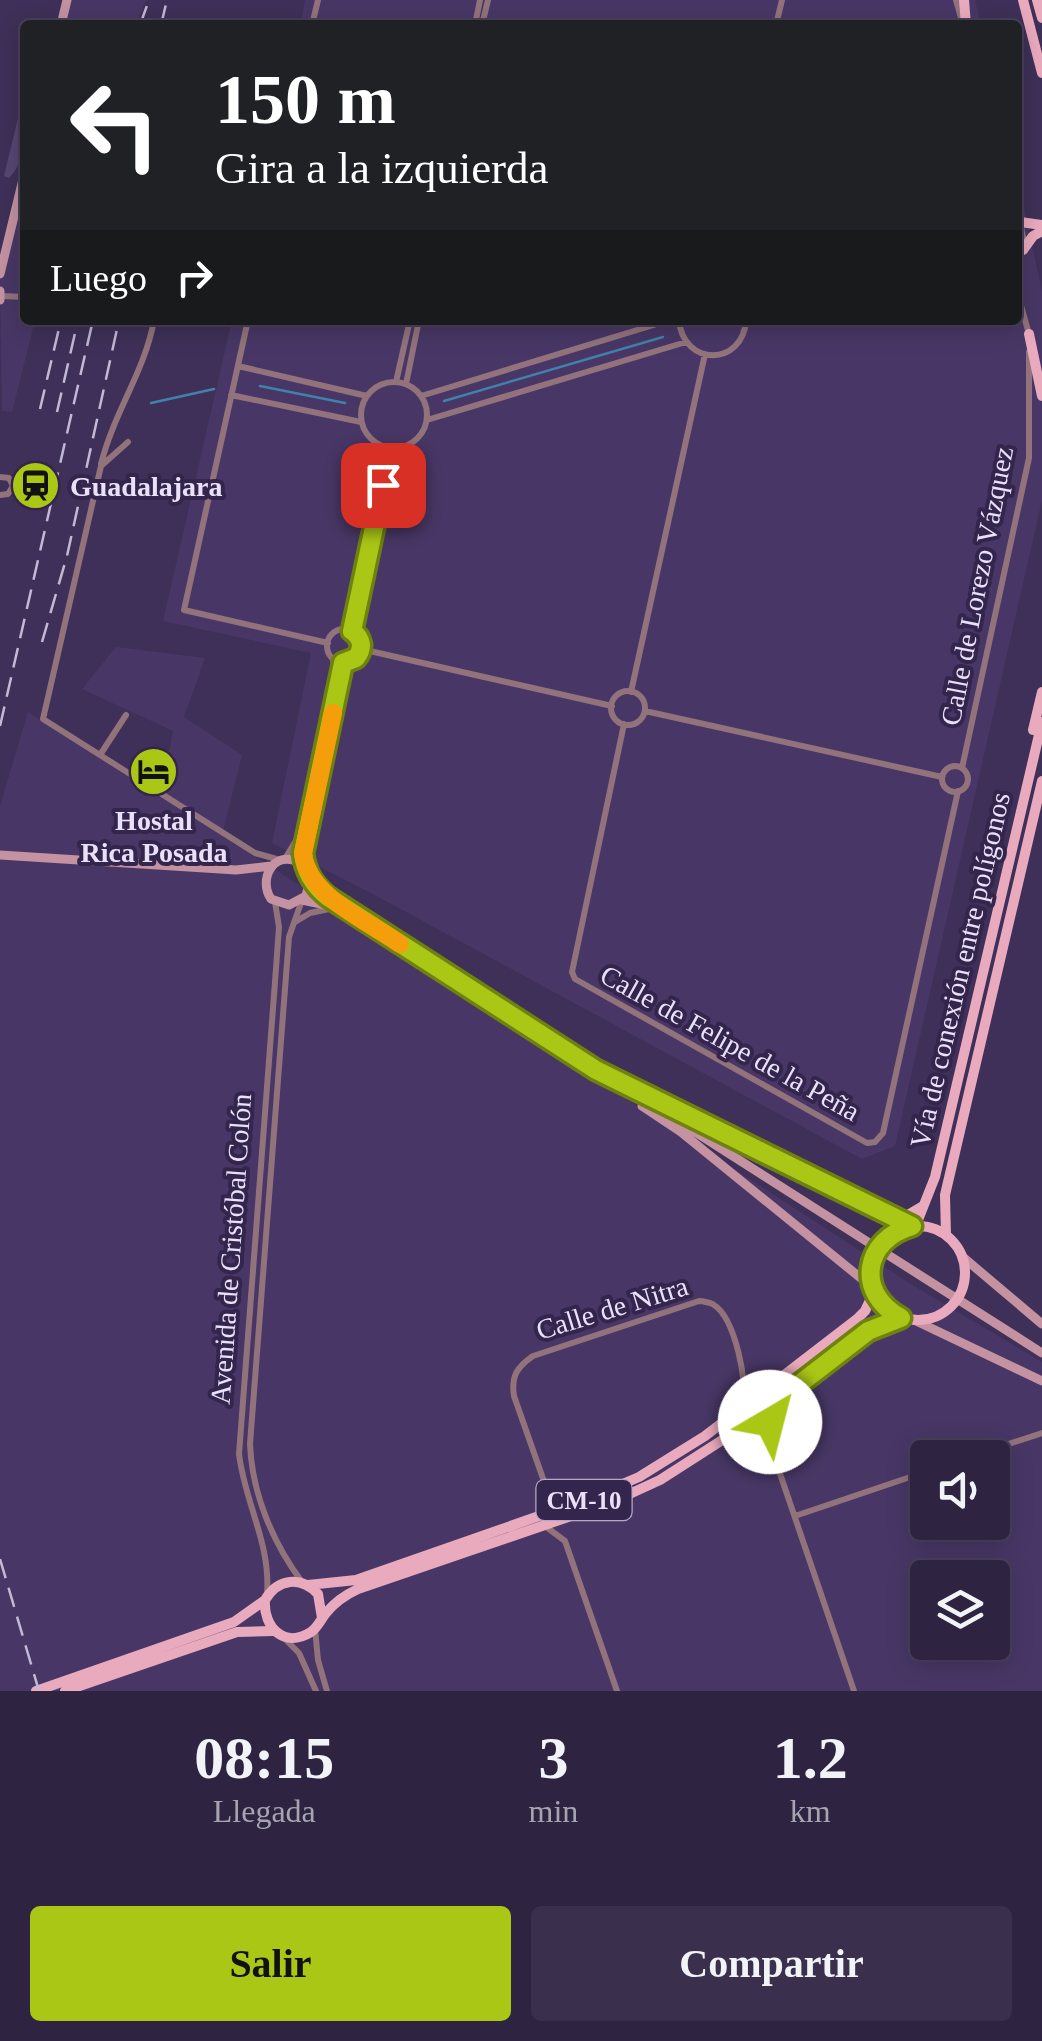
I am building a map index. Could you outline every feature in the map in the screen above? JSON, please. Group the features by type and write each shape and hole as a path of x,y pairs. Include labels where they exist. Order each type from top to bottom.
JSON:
{"main road":[{"path":"1023,0 1042,73"},
{"path":"1038,0 1042,18"},
{"path":"0,274 20,192"},
{"path":"1022,252 1042,228"},
{"path":"1028,334 1042,396"},
{"name":"CM-10","path":"1010,854 1042,692"},
{"name":"Vía de conexión entre polígonos","path":"914,1226 928,1202 1042,722"},
{"name":"Vía de conexión entre polígonos","path":"946,1235 945,1195 1042,782"},
{"path":"1023,861 1042,810"},
{"path":"0,855 236,870 296,861 324,894 1042,1352"},
{"path":"264,883 274,865"},
{"path":"236,870 264,883 268,895 276,902 289,905 302,900 334,908 397,942"},
{"path":"302,900 310,879"},
{"path":"534,1030 557,1051 680,1132 873,1290 883,1305 901,1318 930,1319 955,1303 966,1275 964,1258"},
{"path":"596,1070 914,1226 946,1235 964,1258 1042,1324"},
{"path":"892,1215 912,1214 928,1202"},
{"name":"CM-10","path":"568,1511 666,1463 862,1315 873,1290 872,1261 877,1248 898,1230 914,1226"},
{"name":"CM-10","path":"315,1629 340,1599 358,1589 568,1511 627,1496 676,1472 741,1428 868,1331 901,1318"},
{"path":"914,1320 1042,1381"},
{"name":"CM-10","path":"36,1691 234,1622 284,1583 347,1583 543,1520"},
{"path":"305,1584 321,1601 322,1618"},
{"path":"266,1598 266,1617 278,1634"},
{"path":"66,1691 237,1632 298,1637 315,1629"}],"street":[{"name":"Calle de Lorezo Vázquez","path":"962,768 1029,458 1028,334 1022,310"},
{"path":"153,325 150,347 110,429 42,720 274,865"},
{"path":"247,325 184,610 328,643"},
{"path":"401,384 409,325"},
{"path":"401,384 418,325"},
{"path":"421,396 654,325"},
{"path":"681,325 686,342 706,354 729,352 738,345 746,325"},
{"path":"426,420 686,342"},
{"path":"631,692 706,354"},
{"path":"238,366 367,396"},
{"path":"401,384 421,396 426,420 416,440 408,446 382,446 370,439 360,411 367,396 380,385 401,384"},
{"path":"231,395 361,422"},
{"path":"101,466 128,442"},
{"path":"348,630 382,446"},
{"path":"348,630 391,448"},
{"path":"0,478 9,478 13,486 8,494 0,495"},
{"path":"328,643 336,632 348,630 360,639 361,649 356,658 343,663 333,659"},
{"path":"274,865 297,839 334,674 328,643"},
{"path":"361,649 612,706"},
{"path":"304,867 303,853 343,663"},
{"path":"631,692 643,700 645,711 635,723 624,724 615,718 612,706 619,694 631,692"},
{"path":"645,711 942,777"},
{"path":"100,756 126,715"},
{"name":"Calle de Felipe de la Peña","path":"624,724 572,972 575,980 858,1140 875,1142 883,1133 958,791"},
{"path":"952,766 962,768 968,781 958,791 945,787 942,777 952,766"},
{"path":"255,853 274,865"},
{"name":"Avenida de Cristóbal Colón","path":"302,900 289,937 250,1444 255,1484 281,1555 305,1584"},
{"name":"Avenida de Cristóbal Colón","path":"266,1598 268,1560 239,1454 279,928 276,902"},
{"path":"294,923 310,912 334,908"},
{"name":"Calle de Nitra","path":"543,1520 546,1490 512,1383 518,1366 533,1356 698,1301 714,1304 724,1316 746,1376 743,1406"},
{"path":"746,1376 769,1386"},
{"path":"776,1402 770,1422 774,1456 854,1691"},
{"path":"741,1428 759,1438 774,1456"},
{"path":"1010,1444 1042,1433"},
{"path":"795,1516 910,1477"},
{"name":"Calle de Nitra","path":"546,1490 568,1511"},
{"path":"568,1511 565,1541 617,1691"},
{"path":"543,1520 565,1541"},
{"path":"315,1629 327,1691"},
{"path":"278,1634 299,1653 316,1691"}],"shaded area":[{"path":"68,0 146,0 138,20 62,20"},
{"path":"305,0 975,0 980,20 301,20"},
{"path":"20,110 20,159 9,178 4,176"},
{"path":"20,195 20,325 34,325 12,412 2,411 0,277"},
{"path":"1022,198 1042,292 1042,500 895,1146 862,1159 272,843 311,653 163,621 231,325 1022,325"},
{"path":"116,647 205,658 184,717 242,755 222,835 914,1286 1042,1362 1042,1691 0,1691 0,806 28,712 160,798 173,731 82,689"}],"waterway":[{"path":"444,401 663,337"},
{"path":"260,386 345,403"},
{"path":"151,403 214,389"}],"railway":[{"path":"142,20 149,0"},
{"path":"162,20 167,0"},
{"path":"40,409 60,325"},
{"path":"57,412 77,325"},
{"path":"0,726 92,325"},
{"path":"42,642 67,556 118,325"},
{"path":"0,1559 39,1691"}],"slow traffic":[{"path":"333,713 303,853 304,867 324,894 400,944"}],"place":[{"name":"Guadalajara","path":"35,486"},
{"name":"Hostal Rica Posada","path":"154,772"}],"route":[{"path":"383,485 352,631 360,639 360,654 343,663 303,853 304,867 328,897 596,1070 912,1226 898,1230 877,1248 870,1275 874,1292 883,1305 901,1318 868,1331 776,1402 770,1422"}]}
